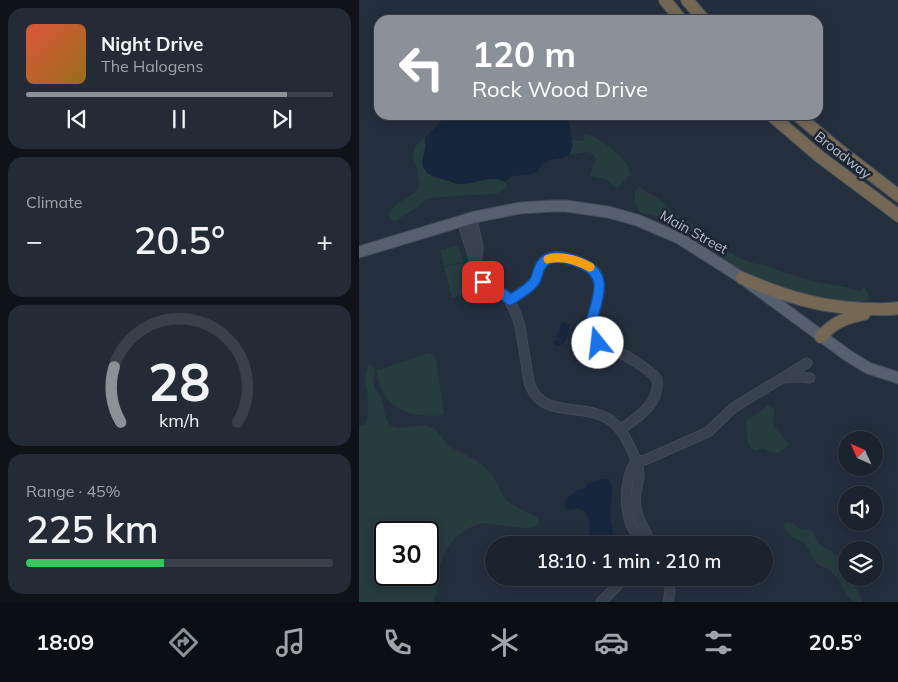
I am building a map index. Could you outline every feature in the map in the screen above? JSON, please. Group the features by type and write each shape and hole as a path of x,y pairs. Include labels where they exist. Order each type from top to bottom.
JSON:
{"highway":[{"path":"665,0 677,15"},
{"path":"687,0 700,15"},
{"name":"Broadway","path":"777,120 820,157 898,216"},
{"name":"Broadway","path":"803,120 898,196"},
{"path":"742,278 788,296 814,303 841,308 895,309"},
{"path":"821,337 830,327 841,320 895,309"}],"main road":[{"name":"Main Street","path":"360,250 505,210 536,206 573,207 608,212 637,220 679,238 742,278 847,356 868,368 898,378"}],"street":[{"path":"467,220 471,252 483,282 510,300 521,326 529,382 535,395 546,404 555,408 603,415 615,424 631,448 639,468 636,507 639,521 648,536"},
{"path":"510,300 533,283 543,262 548,259 560,257 584,264 594,270 599,279 599,293 589,330 591,337 598,343 622,354 657,379 657,390 651,404 637,418 620,430"},
{"path":"636,461 645,460 708,432 733,408 807,363"},
{"path":"783,378 810,378"},
{"path":"636,461 631,469 628,480 627,506 630,522 639,536"},
{"path":"601,602 617,586"},
{"path":"668,602 670,586"}],"green space":[{"path":"587,134 610,147 628,166 631,174 617,188 603,178 590,175 596,159 594,155 584,152 569,155 573,147 572,140 583,141 584,135"},
{"path":"425,138 422,162 423,167 432,177 445,179 456,184 495,178 505,182 507,187 495,194 430,198 395,221 392,220 389,216 390,211 398,203 417,191 419,187 413,153 419,142"},
{"path":"639,187 662,201 671,211 709,235 728,252 742,259 820,283 860,291 864,288 869,297 867,301 856,301 848,304 799,295 759,279 733,265 700,239 678,226 659,217 640,212 635,202 635,191"},
{"path":"458,245 463,262 444,266 440,250"},
{"path":"463,263 471,293 452,298 444,267"},
{"path":"429,353 434,356 435,354 444,415 426,416 408,413 393,405 387,399 379,384 376,371"},
{"path":"369,364 375,370 374,385 381,397 387,421 390,424 399,428 423,425 434,428 449,446 474,459 486,468 493,476 506,500 538,518 539,521 536,526 529,528 485,523 478,524 464,531 453,541 445,553 440,568 439,581 439,521 374,521 374,586 438,586 433,602 359,602 359,426 365,425 367,421 368,395 366,371"},
{"path":"768,405 774,410 774,426 788,443 788,446 778,453 763,448 755,451 748,441 746,421"},
{"path":"785,522 793,523 801,530 811,530 819,543 838,556 838,578 830,570 819,565 805,543 793,538 784,528"},
{"path":"842,586 854,586 862,602 854,602 848,597"}],"water":[{"path":"442,120 568,120 572,145 569,155 549,160 536,173 512,176 505,182 490,179 461,184 429,174 422,164 425,138"},
{"path":"562,322 570,325 564,344 556,346 554,343 557,339 562,340 556,337"},
{"path":"608,479 612,485 610,516 612,536 589,536 590,526 584,511 580,509 570,510 564,507 565,500 589,483"}],"slow traffic":[{"path":"548,259 560,257 590,267"}],"route":[{"path":"483,282 507,296 510,300 535,281 540,267 548,259 560,257 590,267 599,279 599,293 589,334 598,343"}]}
